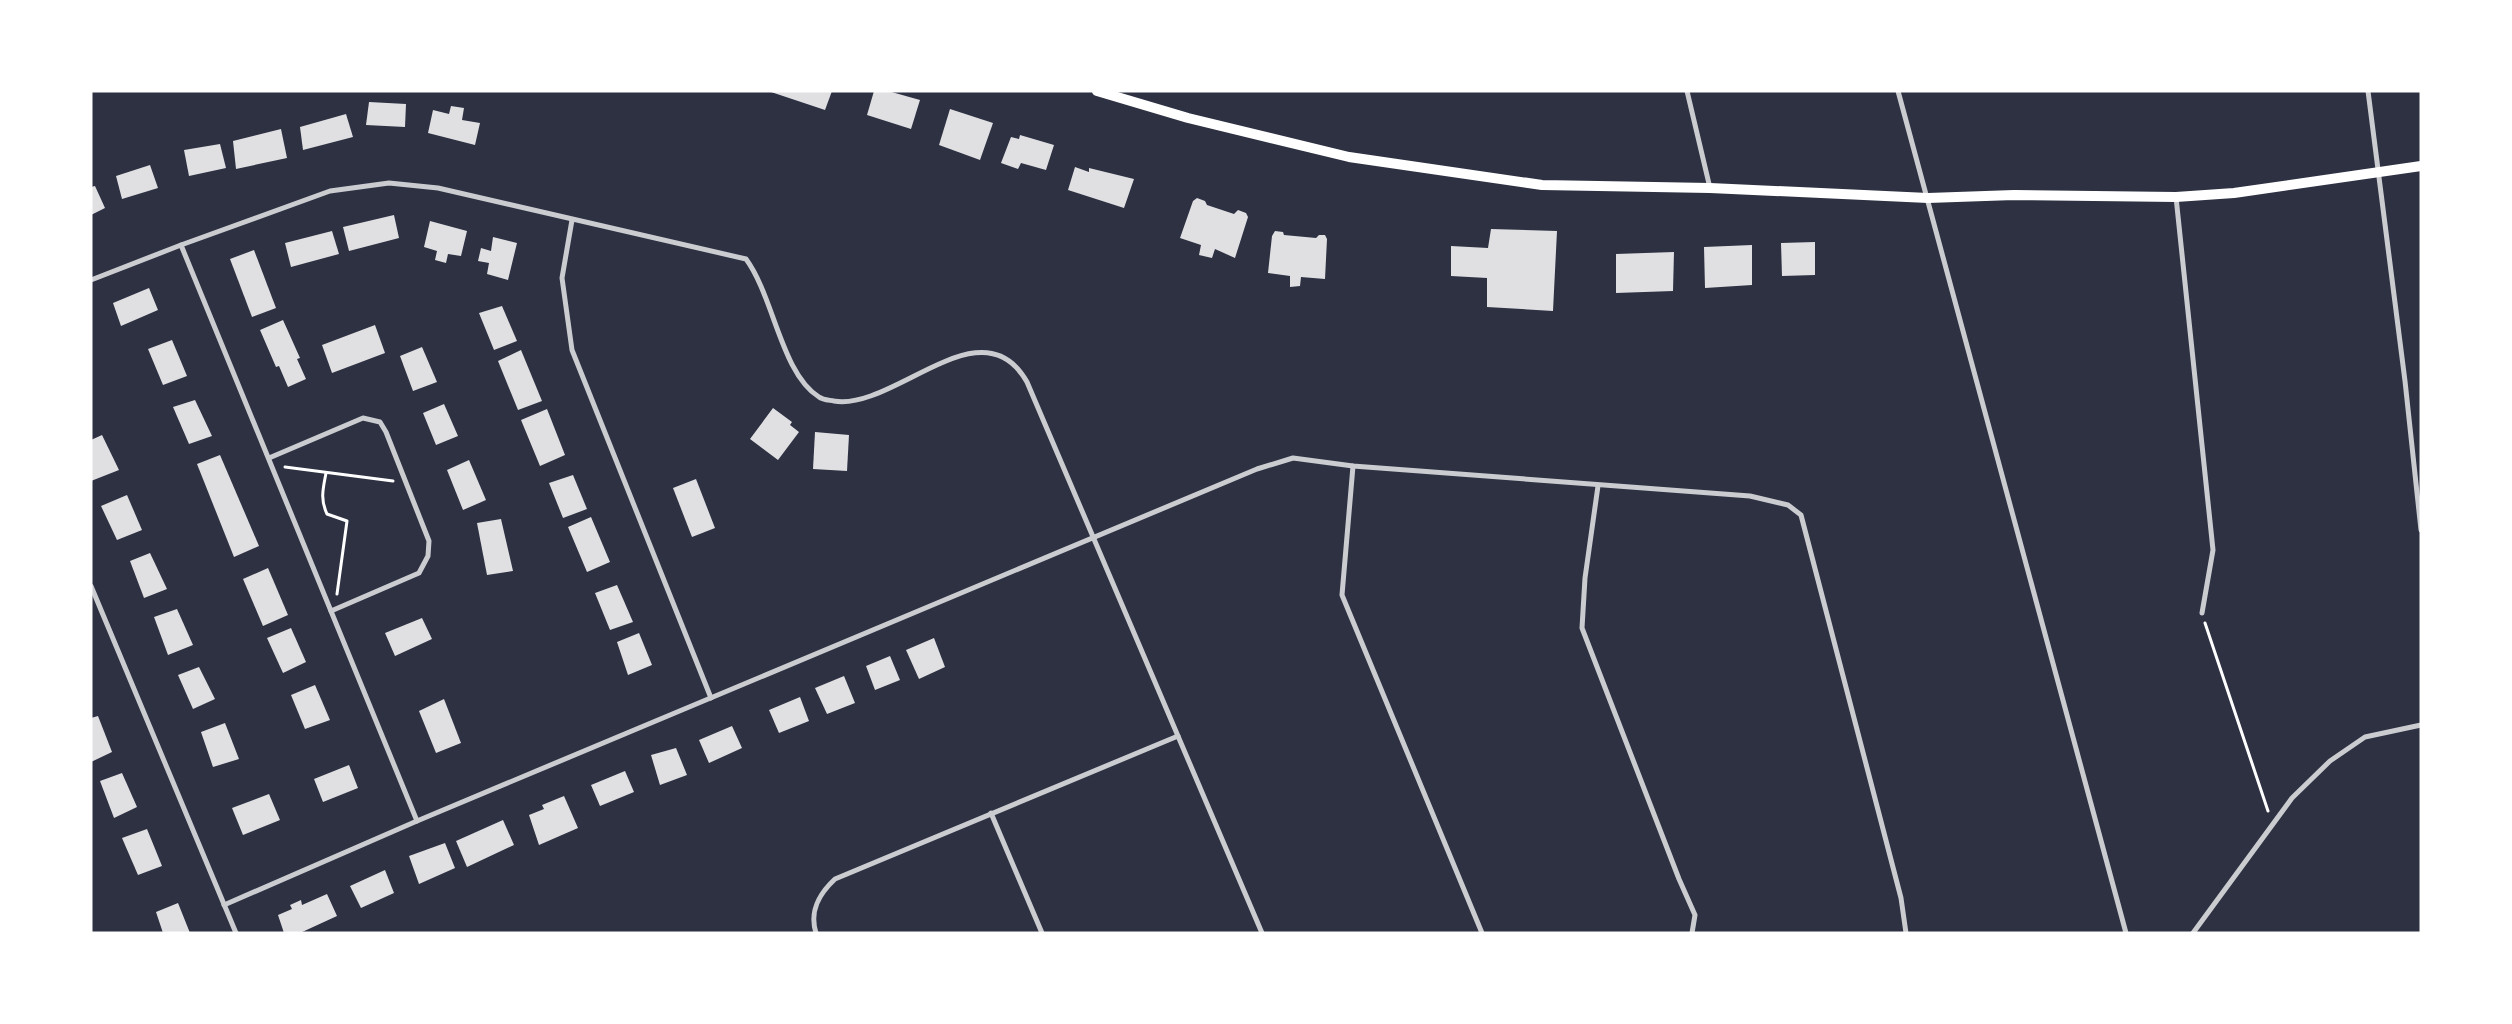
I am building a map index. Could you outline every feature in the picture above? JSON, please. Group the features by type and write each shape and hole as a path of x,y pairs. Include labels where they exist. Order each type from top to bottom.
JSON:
{"main road":[{"path":"1097,91 1188,118 1349,157 1542,185 1710,188 1928,198 2014,194 2176,197 2234,193 2377,174 2421,166"}],"street":[{"path":"1687,91 1710,188"},
{"path":"1898,91 2126,933"},
{"path":"2368,91 2377,174 2405,381 2421,530"},
{"path":"91,280 330,191 389,183 438,188 746,259 764,288 795,373 820,398 840,402 859,400 964,354 984,353 1004,356 1019,367 1027,382 1262,933"},
{"path":"2176,197 2213,550 2202,613"},
{"path":"572,220 562,278 572,350 711,698"},
{"path":"181,245 417,821"},
{"path":"269,458 363,418 380,422 386,432 428,541 428,556 419,573 331,611"},
{"path":"224,904 1093,537 1257,469 1293,458 1353,466 1750,496 1788,505 1801,515 1901,898 1906,933"},
{"path":"1353,466 1342,595 1482,933"},
{"path":"1598,486 1585,578 1582,628 1679,880 1696,915 1692,933"},
{"path":"91,586 236,933"},
{"path":"2193,933 2292,798 2330,761 2365,737 2421,725"},
{"path":"816,933 814,913 817,900 823,890 835,879 1178,736"},
{"path":"991,813 1042,933"}],"path":[{"path":"272,466 406,483"},
{"path":"326,473 321,497 322,505 327,514 336,519 347,521 338,589 331,611"},
{"path":"2202,613 2272,824"}],"building":[{"path":"768,91 832,91 825,110"},
{"path":"874,91 888,91 920,100 911,129 867,115"},
{"path":"369,102 406,104 405,127 366,125"},
{"path":"451,106 464,108 462,120 480,123 475,145 428,133 433,110 449,114"},
{"path":"950,109 993,123 980,160 939,145"},
{"path":"346,114 353,137 303,150 300,127"},
{"path":"281,129 287,158 236,169 233,141"},
{"path":"1020,135 1054,145 1046,170 1021,163 1018,169 1001,163 1011,137 1019,139"},
{"path":"220,144 226,168 189,176 184,150"},
{"path":"150,165 158,188 122,199 116,176"},
{"path":"1075,167 1089,172 1089,168 1134,179 1124,208 1068,190"},
{"path":"95,186 105,208 91,215 91,187"},
{"path":"1197,198 1205,201 1207,205 1234,214 1238,210 1246,213 1248,217 1235,258 1215,249 1212,258 1199,255 1201,245 1180,238 1193,201"},
{"path":"394,215 399,238 349,251 343,227"},
{"path":"430,221 467,231 461,256 448,254 446,263 435,260 437,251 424,247"},
{"path":"1491,229 1557,231 1553,311 1487,307 1487,278 1451,276 1451,246 1488,248"},
{"path":"332,231 339,254 291,267 285,243"},
{"path":"1275,231 1283,232 1284,235 1316,238 1319,235 1325,235 1327,239 1325,279 1301,277 1300,286 1290,287 1290,276 1268,273 1272,236"},
{"path":"493,237 517,243 508,280 487,274 489,263 478,261 481,248 491,251"},
{"path":"1815,242 1815,275 1782,276 1781,243"},
{"path":"1752,245 1752,285 1705,288 1704,247"},
{"path":"254,250 276,308 252,317 230,259"},
{"path":"1674,252 1673,291 1616,293 1616,254"},
{"path":"149,288 158,310 121,326 113,303"},
{"path":"502,306 517,341 494,350 479,313"},
{"path":"283,320 300,358 297,359 306,379 288,387 279,366 276,367 260,330"},
{"path":"375,325 385,353 332,373 322,345"},
{"path":"172,340 187,376 163,385 148,349"},
{"path":"422,347 437,382 413,391 400,356"},
{"path":"521,350 542,401 518,410 498,361"},
{"path":"195,400 212,436 189,444 173,407"},
{"path":"444,404 458,436 436,445 423,413"},
{"path":"773,408 792,422 790,425 799,432 778,460 750,439"},
{"path":"547,409 565,455 540,466 521,420"},
{"path":"815,432 849,435 847,471 813,469"},
{"path":"102,435 119,470 91,481 91,440"},
{"path":"220,455 259,546 234,557 197,464"},
{"path":"469,460 486,500 463,510 447,470"},
{"path":"573,475 587,509 563,518 549,483"},
{"path":"696,479 715,528 692,537 673,488"},
{"path":"127,495 142,530 117,540 101,506"},
{"path":"591,517 610,562 587,572 568,527"},
{"path":"501,519 513,571 487,575 477,523"},
{"path":"150,553 167,589 144,598 130,561"},
{"path":"268,568 288,615 263,626 243,579"},
{"path":"617,585 633,622 610,630 595,593"},
{"path":"177,609 193,645 168,655 154,617"},
{"path":"422,618 432,639 395,656 385,633"},
{"path":"291,628 306,662 283,673 267,638"},
{"path":"639,633 652,665 628,675 617,642"},
{"path":"934,638 945,667 919,679 906,650"},
{"path":"890,656 900,680 875,690 866,666"},
{"path":"199,667 215,699 193,709 178,675"},
{"path":"844,676 855,703 827,714 815,688"},
{"path":"315,685 330,720 305,729 291,695"},
{"path":"800,697 809,721 779,733 769,710"},
{"path":"444,699 461,743 436,753 419,711"},
{"path":"98,716 112,752 91,762 91,718"},
{"path":"225,723 239,759 213,767 201,732"},
{"path":"732,726 742,748 709,763 699,740"},
{"path":"676,748 687,775 660,785 651,755"},
{"path":"349,765 358,788 323,802 314,779"},
{"path":"625,771 634,792 600,806 591,785"},
{"path":"122,773 137,807 114,818 100,781"},
{"path":"269,794 280,820 243,835 232,808"},
{"path":"564,796 578,828 539,845 529,815 544,809 542,805"},
{"path":"503,820 514,845 467,867 456,841"},
{"path":"147,829 162,866 138,875 122,838"},
{"path":"445,843 455,868 419,884 409,856"},
{"path":"385,870 394,893 361,908 350,886"},
{"path":"327,894 337,916 300,933 284,933 278,915 292,909 290,905 301,900 302,905"},
{"path":"178,903 190,933 163,933 156,912"}]}
